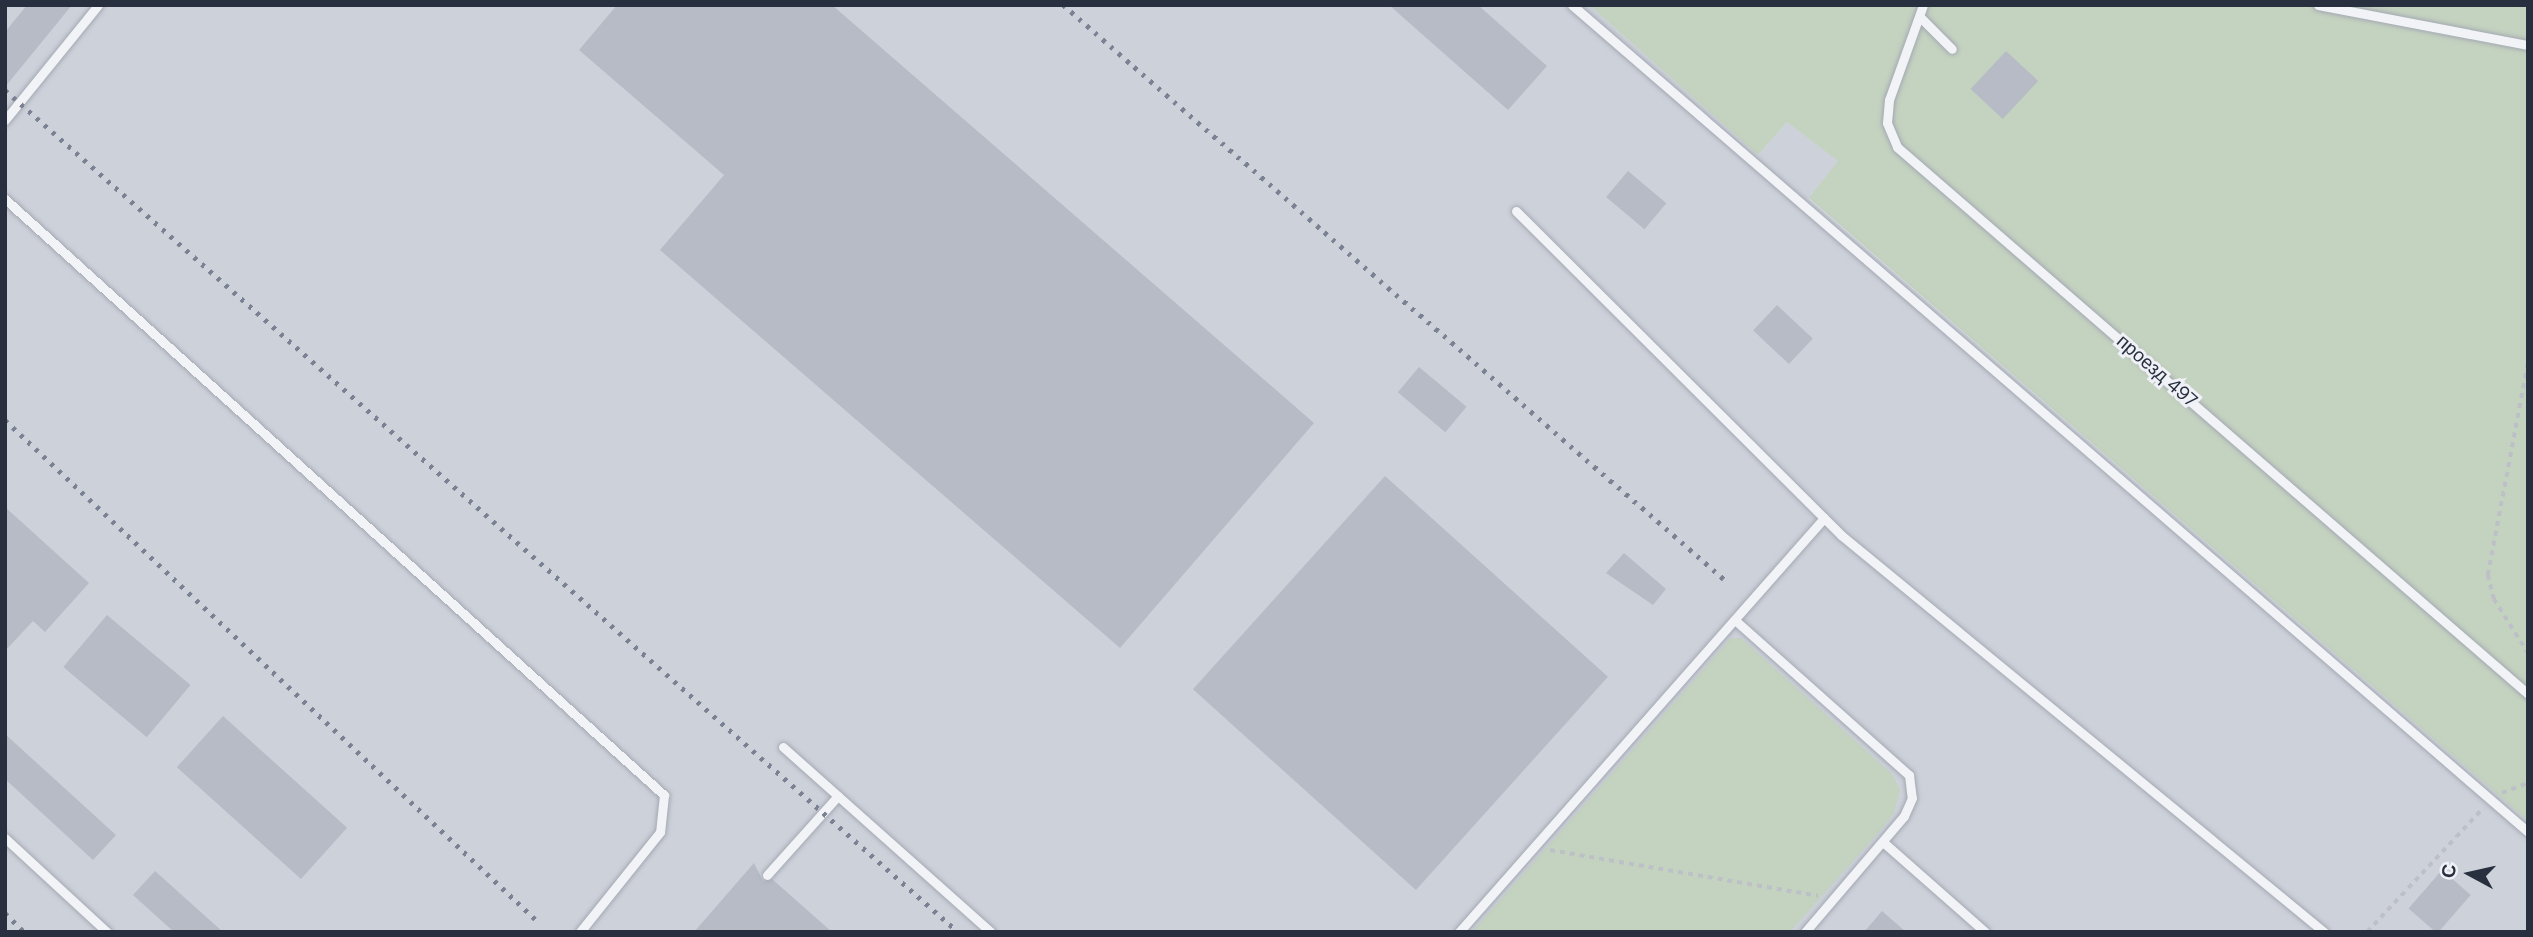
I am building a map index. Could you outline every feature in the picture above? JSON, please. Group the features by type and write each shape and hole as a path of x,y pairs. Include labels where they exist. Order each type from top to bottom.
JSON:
{"lane":[{"path":"5,120 98,5"},
{"path":"1572,5 2528,832"},
{"name":"проезд 497","path":"1923,5 1889,100 1887,123 1897,146 2528,694"},
{"path":"2318,5 2528,45"},
{"path":"1920,17 1952,49"},
{"path":"5,199 664,795 660,832 580,932"},
{"path":"1516,211 1824,518 2324,932"},
{"path":"1459,932 1736,621 1824,518"},
{"path":"1736,621 1909,775 1912,797 1883,842 1805,932"},
{"path":"783,747 991,932"},
{"path":"768,875 838,796"},
{"path":"5,838 107,932"},
{"path":"1883,842 1985,932"}],"path":[{"path":"2528,364 2488,575 2494,600 2528,653"},
{"path":"2367,932 2491,799 2528,783"},
{"path":"1534,847 1833,899"}],"shaded area":[{"path":"5,5 1589,5 1758,155 1787,122 1839,161 1809,199 2528,821 2528,932 5,932"}],"green space":[{"path":"1589,5 2528,5 2528,821 1809,198 1838,161 1787,122 1758,155"},
{"path":"1731,638 1741,638 1892,774 1900,790 1894,813 1879,832 1790,932 1472,932"}],"building":[{"path":"27,5 72,5 5,87 5,32"},
{"path":"617,5 832,5 1314,423 1120,648 660,250 724,175 579,50"},
{"path":"1389,5 1478,5 1547,66 1508,110"},
{"path":"2006,51 2038,81 2003,119 1971,89"},
{"path":"1628,171 1666,203 1644,229 1606,197"},
{"path":"1777,305 1813,338 1789,364 1753,331"},
{"path":"1419,367 1466,407 1445,432 1398,392"},
{"path":"1385,476 1608,677 1416,890 1193,689"},
{"path":"5,507 89,583 45,632 33,621 5,651"},
{"path":"1624,553 1666,589 1653,605 1606,573"},
{"path":"107,615 190,685 147,737 63,667"},
{"path":"223,716 347,828 301,879 177,767"},
{"path":"5,734 116,835 93,860 5,779"},
{"path":"754,863 763,881 772,879 832,932 694,932"},
{"path":"2442,870 2471,895 2438,932 2409,908"},
{"path":"155,871 223,932 174,932 133,895"},
{"path":"1882,911 1906,932 1864,932"}],"railway":[{"path":"1063,5 1725,580"},
{"path":"5,90 958,932"},
{"path":"5,420 535,919"},
{"path":"5,913 24,932"}]}
